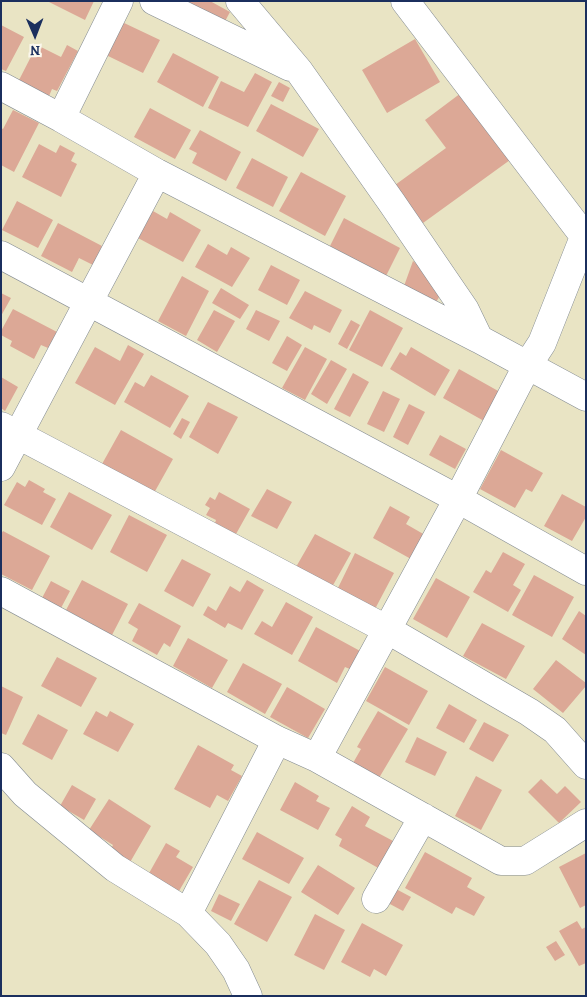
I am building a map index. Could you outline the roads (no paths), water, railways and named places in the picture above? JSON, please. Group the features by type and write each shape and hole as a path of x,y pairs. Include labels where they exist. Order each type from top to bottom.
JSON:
{"street":[{"path":"61,118 119,1"},
{"path":"154,1 298,71"},
{"path":"240,1 298,71 392,203 465,310 479,339"},
{"path":"317,758 388,630 527,366 542,343 585,234 405,1"},
{"path":"1,86 158,173 479,339 586,397"},
{"path":"1,467 10,431 90,303 158,173"},
{"path":"1,255 458,499 586,571"},
{"path":"10,431 388,630 529,712 555,730 586,765"},
{"path":"1,591 277,740 317,758 501,861 525,861 586,823"},
{"path":"188,913 277,740"},
{"path":"1,767 25,794 115,868 188,913 218,944 232,963 248,996"},
{"path":"376,899 423,817"}]}
